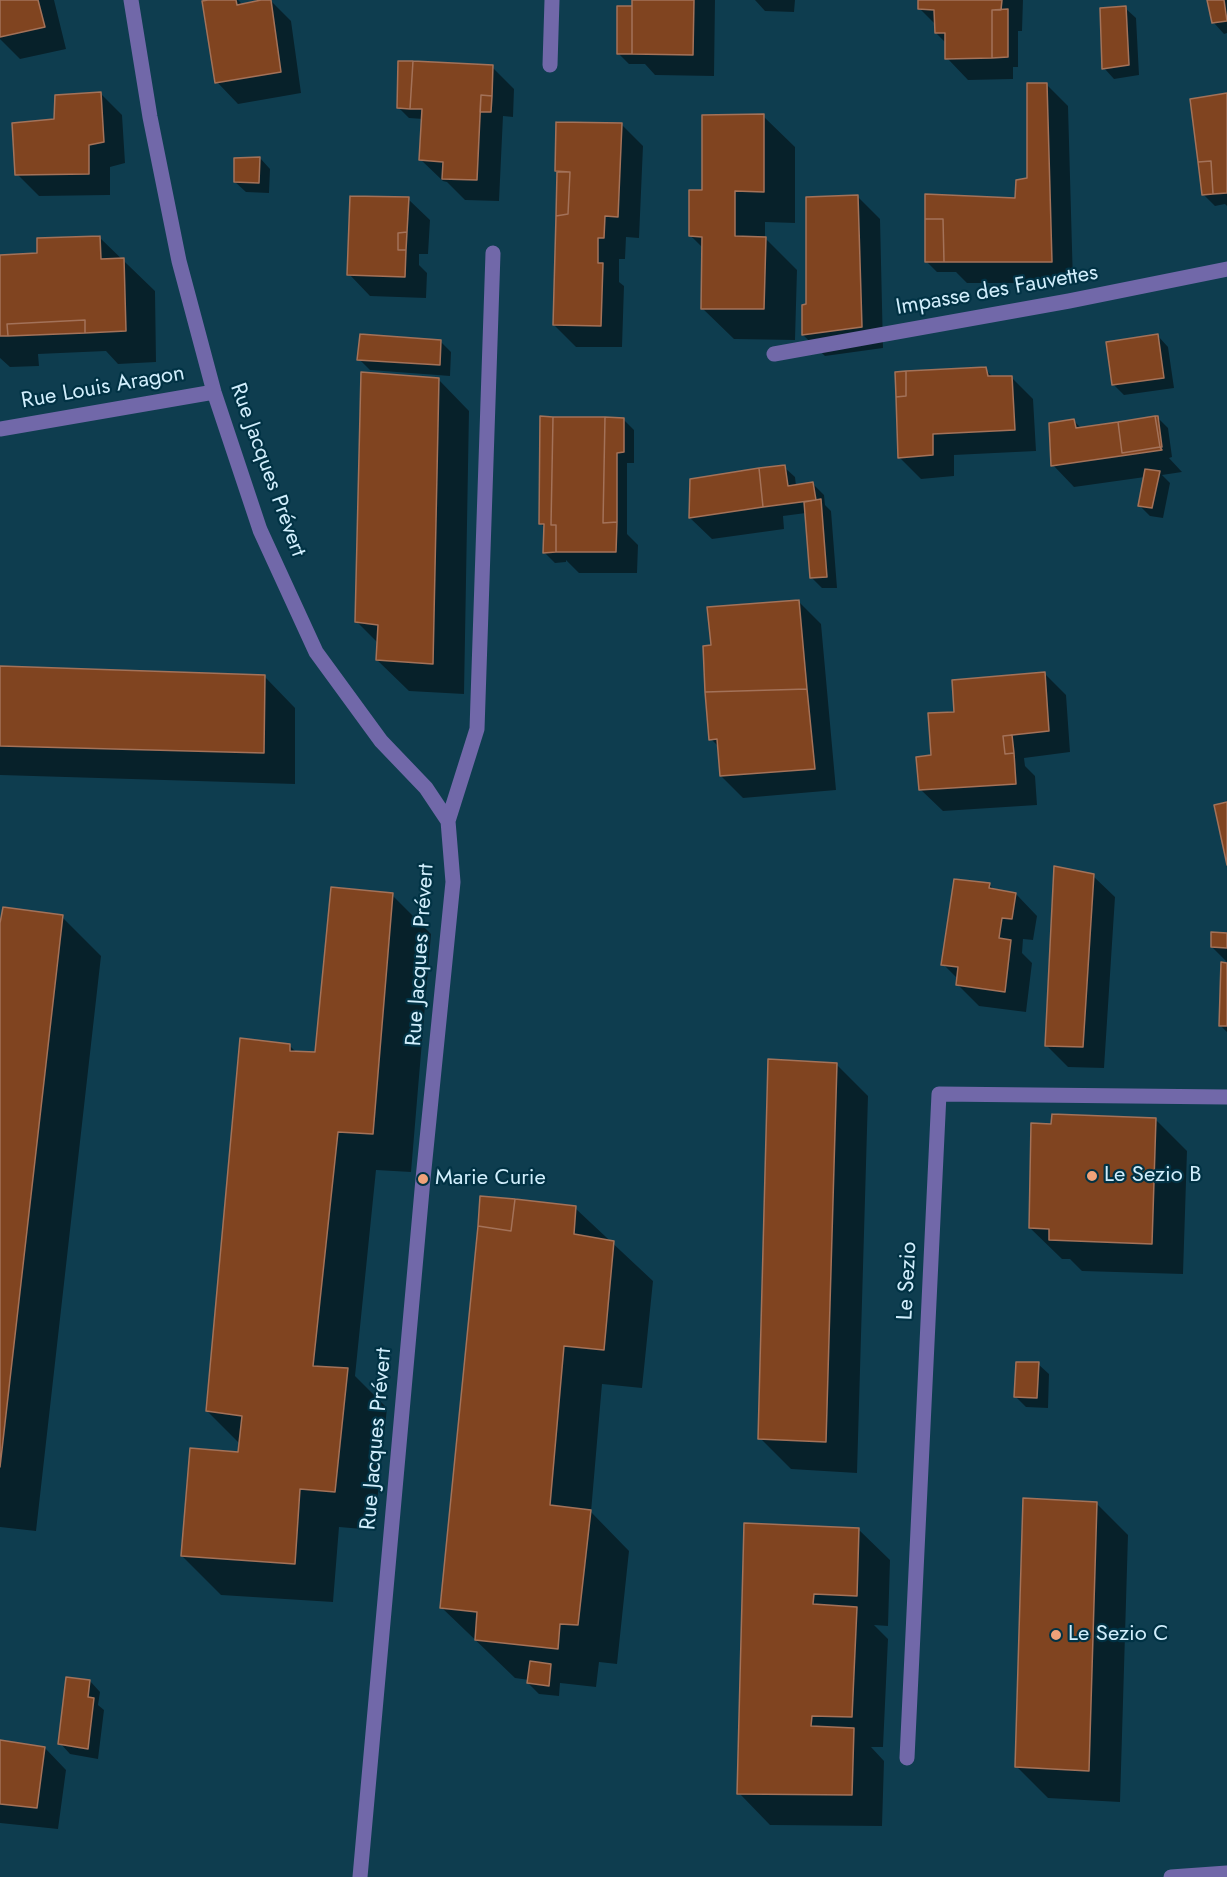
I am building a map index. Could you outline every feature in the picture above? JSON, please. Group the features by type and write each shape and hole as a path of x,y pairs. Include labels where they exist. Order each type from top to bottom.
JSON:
{"street":[{"name":"Rue Jacques Prévert","path":"131,0 150,117 179,261 214,392 260,530 316,652 381,741 426,788 448,821 453,882 360,1877"},
{"path":"550,65 552,0"},
{"path":"448,821 477,729 493,253"},
{"name":"Impasse des Fauvettes","path":"774,354 1070,302 1227,269"},
{"name":"Rue Louis Aragon","path":"0,429 214,392"},
{"name":"Le Sezio","path":"906,1758 939,1094 1227,1097"},
{"path":"1171,1877 1227,1873"}],"building":[{"path":"0,0 38,0 45,27 0,37"},
{"path":"236,0 237,5 271,0 281,72 215,83 202,1"},
{"path":"632,0 694,0 693,55 632,54"},
{"path":"918,0 1002,0 1001,10 992,10 992,58 945,59 945,33 935,33 934,10 918,9"},
{"path":"1207,0 1224,0 1227,21 1212,23"},
{"path":"617,6 632,6 632,54 617,54"},
{"path":"1126,6 1129,65 1102,69 1100,8"},
{"path":"1008,9 1008,57 992,58 992,10"},
{"path":"398,61 413,61 410,109 397,108"},
{"path":"413,61 493,65 492,96 481,95 477,180 442,179 443,162 419,160 422,109 410,109"},
{"path":"1027,83 1047,83 1052,262 944,262 943,219 925,219 925,194 1015,198 1016,180 1027,178"},
{"path":"101,92 104,142 89,145 89,174 15,175 12,123 54,119 55,95"},
{"path":"1227,93 1227,193 1213,194 1211,161 1198,162 1190,99"},
{"path":"481,95 492,96 491,112 480,112"},
{"path":"764,114 764,192 735,191 735,236 766,237 764,309 701,309 702,237 689,236 689,190 702,190 702,115"},
{"path":"556,122 622,123 618,217 605,216 604,238 598,238 598,263 603,263 601,326 553,325 556,216 568,214 570,172 555,171"},
{"path":"260,157 259,183 234,182 234,158"},
{"path":"1211,161 1213,194 1202,195 1198,162"},
{"path":"557,172 570,172 568,214 556,216"},
{"path":"858,195 862,327 802,335 802,305 806,304 806,197"},
{"path":"350,196 409,197 407,232 398,233 398,250 406,250 405,277 347,275"},
{"path":"925,219 943,219 944,262 925,262"},
{"path":"407,232 406,250 398,250 398,233"},
{"path":"100,236 101,259 124,258 126,331 85,333 85,320 7,324 8,336 0,336 0,255 37,253 37,238"},
{"path":"85,320 85,333 8,336 7,324"},
{"path":"360,334 441,340 440,365 357,360"},
{"path":"1158,334 1164,378 1112,385 1106,342"},
{"path":"986,367 988,376 1012,376 1015,430 933,434 933,455 898,458 896,397 906,396 906,371"},
{"path":"906,371 906,396 896,397 895,372"},
{"path":"361,372 439,378 433,664 376,660 378,625 355,622"},
{"path":"540,416 553,417 551,525 556,525 556,552 543,553 544,524 539,524"},
{"path":"1155,416 1160,447 1122,453 1118,422"},
{"path":"1155,416 1158,416 1162,447 1160,447"},
{"path":"553,417 605,417 603,523 617,522 616,552 556,552 556,525 551,525"},
{"path":"605,417 624,418 624,452 617,453 617,522 603,523"},
{"path":"1074,419 1076,428 1118,422 1122,453 1160,447 1162,450 1051,466 1049,423"},
{"path":"785,465 788,486 813,482 816,500 763,507 759,468"},
{"path":"759,468 763,507 689,518 690,479"},
{"path":"1145,469 1160,471 1152,508 1138,506"},
{"path":"821,499 827,577 810,578 804,502"},
{"path":"799,600 807,689 705,692 703,646 711,645 707,607"},
{"path":"0,666 265,675 264,753 0,746"},
{"path":"1045,672 1049,731 1003,736 1005,754 1014,753 1016,784 919,790 916,757 931,755 928,713 954,712 952,680"},
{"path":"807,689 815,769 720,776 717,739 709,740 705,692"},
{"path":"1012,735 1014,753 1005,754 1003,736"},
{"path":"1227,802 1227,865 1214,805"},
{"path":"1054,866 1094,874 1083,1047 1045,1046"},
{"path":"954,879 990,883 989,888 1016,893 1012,919 1002,918 999,938 1011,940 1005,992 956,985 958,967 941,965"},
{"path":"331,887 393,893 373,1134 338,1132 313,1366 348,1368 335,1492 300,1489 295,1564 181,1556 190,1448 238,1452 242,1416 206,1411 240,1038 290,1044 290,1051 315,1052"},
{"path":"3,907 63,915 0,1467 0,923"},
{"path":"1211,932 1227,933 1227,948 1211,947"},
{"path":"1221,962 1227,963 1227,1026 1219,1026"},
{"path":"768,1059 837,1063 826,1442 758,1439"},
{"name":"Le Sezio B","path":"1052,1114 1156,1118 1152,1244 1049,1240 1049,1229 1029,1228 1031,1123 1051,1124"},
{"path":"480,1196 515,1199 511,1231 478,1226"},
{"path":"515,1199 576,1206 574,1234 614,1241 604,1350 564,1346 550,1505 591,1510 578,1625 560,1624 558,1649 475,1640 477,1612 440,1608 478,1226 511,1231"},
{"path":"1016,1362 1039,1362 1037,1398 1014,1397"},
{"name":"Le Sezio C","path":"1023,1498 1097,1502 1089,1771 1015,1767"},
{"path":"744,1523 859,1528 857,1596 814,1594 813,1604 857,1607 852,1717 812,1716 811,1726 854,1728 852,1795 737,1794"},
{"path":"530,1661 551,1664 549,1686 527,1683"},
{"path":"66,1677 90,1680 88,1697 94,1698 88,1749 58,1744"},
{"path":"0,1740 45,1747 37,1808 0,1804"}],"place":[{"name":"Le Sezio B","path":"1092,1176"},
{"name":"Marie Curie","path":"423,1179"},
{"name":"Le Sezio C","path":"1056,1635"}]}
